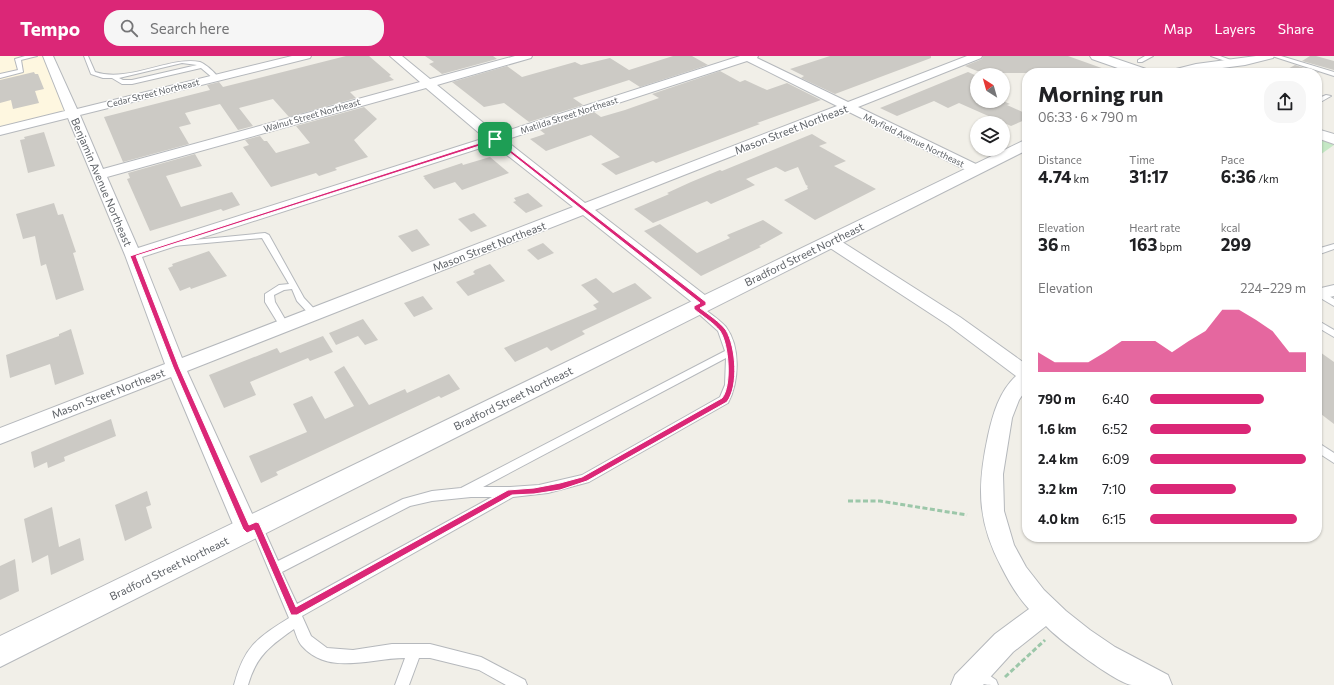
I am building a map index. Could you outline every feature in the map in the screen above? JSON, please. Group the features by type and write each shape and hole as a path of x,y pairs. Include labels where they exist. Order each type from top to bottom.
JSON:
{"street":[{"name":"Benjamin Avenue Northeast","path":"48,56 133,256 176,367 251,527"},
{"name":"Cedar Street Northeast","path":"0,130 306,56"},
{"path":"394,56 495,139 584,209 700,305"},
{"name":"Walnut Street Northeast","path":"98,175 527,56"},
{"name":"Mason Street Northeast","path":"0,436 977,56"},
{"path":"1096,56 1142,67"},
{"path":"1187,68 1236,63 1269,56"},
{"name":"Mayfield Avenue Northeast","path":"749,57 975,170"},
{"name":"Matilda Street Northeast","path":"133,256 749,57"},
{"path":"1322,135 1334,139"},
{"name":"Bradford Street Northeast","path":"0,652 1022,146"},
{"path":"830,241 954,321 1022,372"},
{"path":"1022,381 1009,398 992,468 993,519 998,536 1010,562 1024,585 1047,610 1077,636 1109,659 1158,685"},
{"path":"984,681 1004,643 1047,610"}],"lane":[{"path":"0,76 21,71 18,58 34,56"},
{"path":"1142,67 1150,56"},
{"path":"1214,56 1236,63"},
{"path":"1275,56 1314,68"},
{"path":"86,58 93,73 103,77 114,77 181,62 194,62 202,66 216,78"},
{"path":"114,77 122,82 132,82 202,66"},
{"path":"1322,70 1334,74"},
{"path":"1322,99 1328,96"},
{"path":"167,245 265,235 300,299 314,314"},
{"path":"1322,250 1334,246"},
{"path":"284,326 270,302 269,294 282,287 294,286"},
{"path":"275,569 418,498 462,493 541,490 585,479 724,400 728,396 731,385 728,340 722,330 700,305"},
{"path":"1322,326 1334,334"},
{"path":"462,493 730,352"},
{"path":"1322,450 1334,459"},
{"path":"241,685 249,658 261,644 295,616 511,492"},
{"path":"251,527 275,569 306,641 325,654 353,657 392,651 430,652 481,664 520,685"},
{"path":"402,685 414,651"}],"path":[{"path":"848,501 880,501 966,515"},
{"path":"984,681 1045,640"}],"shaded area":[{"path":"0,56 48,56 70,112 0,128"}],"green space":[{"path":"1322,140 1334,145 1322,153"}],"building":[{"path":"346,56 369,56 391,75 389,76 394,80 350,92 356,98 289,117 273,99 239,108 253,126 238,130 220,104 185,113 191,124 179,127 189,144 123,162 104,117 210,90 207,85 219,82 223,87"},
{"path":"425,56 493,56 497,59 442,74 429,64 434,62"},
{"path":"673,56 692,56 708,65 640,87 629,80 573,98 583,105 529,122 504,103 484,107 452,82 507,66 522,77 575,62 581,65 610,58 629,70"},
{"path":"830,56 931,56 931,58 835,94 801,78 804,76 790,69"},
{"path":"983,56 1068,56 1102,68 1022,68 1022,73 1010,73 1010,68 970,68 965,66 982,59"},
{"path":"1310,56 1316,56 1334,61 1334,70 1302,61"},
{"path":"1295,65 1304,68 1289,68"},
{"path":"720,71 740,82 745,80 767,90 787,83 821,100 757,123 760,124 656,163 653,161 616,175 601,164 620,157 591,135 546,151 530,139 545,134 540,130 594,112 601,117 625,110 659,98 652,94"},
{"path":"34,72 35,74 38,74 44,89 35,91 39,103 13,109 11,100 0,103 0,80"},
{"path":"968,72 970,73 970,108 959,103 948,108 934,101 897,116 880,108"},
{"path":"1010,106 1022,112 1022,121 1011,126 1010,116 988,116 970,108 1010,108"},
{"path":"364,107 377,119 354,140 368,157 335,168 337,170 319,176 316,173 271,187 243,147 249,145 245,140 260,136 264,141 267,141 276,153 310,143 296,126"},
{"path":"44,132 55,166 28,173 20,140 25,139 24,137"},
{"path":"812,134 827,143 819,146 846,161 834,166 876,189 815,220 784,200 808,189 808,186 806,185 798,167 785,172 776,167 746,179 755,185 711,204 707,201 653,223 634,209 667,195 669,194 667,193 691,182 720,170 722,171"},
{"path":"195,154 202,166 166,176 181,207 232,192 240,205 223,211 221,209 150,231 127,179 130,178 128,173"},
{"path":"490,157 509,173 462,190 455,182 434,189 423,176 462,163 463,165"},
{"path":"528,193 543,206 526,213 513,202 516,201 514,198"},
{"path":"54,203 58,215 63,214 76,252 73,253 84,290 56,300 46,264 41,266 35,236 23,239 16,214"},
{"path":"474,213 487,226 471,232 458,219"},
{"path":"763,220 783,233 759,246 761,247 701,276 644,231 660,224 697,253 730,238 727,235"},
{"path":"417,229 430,245 412,252 398,236"},
{"path":"543,243 554,253 538,260 527,250"},
{"path":"209,251 227,276 191,289 190,287 180,291 168,268 173,266 172,264"},
{"path":"490,264 505,281 468,296 456,282 475,274 473,272 475,270"},
{"path":"596,278 613,293 635,283 652,298 582,331 585,334 551,351 547,347 515,362 504,348 597,309 593,305 599,302 581,285"},
{"path":"423,296 433,309 414,317 404,303"},
{"path":"363,319 378,340 365,345 358,336 336,345 329,333"},
{"path":"71,329 84,374 55,385 50,364 10,378 6,355 59,336 59,334"},
{"path":"323,336 333,352 310,361 308,358 250,382 256,395 224,408 209,375 277,348 280,353"},
{"path":"1322,354 1334,362 1334,424 1322,415"},
{"path":"344,366 369,405 405,389 407,393 449,374 460,389 441,398 439,396 276,472 278,475 261,483 249,456 307,432 293,404 312,396 325,419 354,406 334,372"},
{"path":"111,419 116,436 64,457 65,461 48,468 47,462 34,468 31,452"},
{"path":"147,491 151,505 146,507 152,528 125,541 115,505"},
{"path":"52,507 59,547 80,538 84,560 51,575 48,555 32,563 24,519"},
{"path":"15,559 19,591 0,600 0,566"}],"route":[{"path":"495,139 704,303 696,307 722,330 728,340 731,385 728,396 724,400 585,479 574,483 534,491 511,492 294,613 256,525 247,529 176,367 133,256 495,139"}]}
